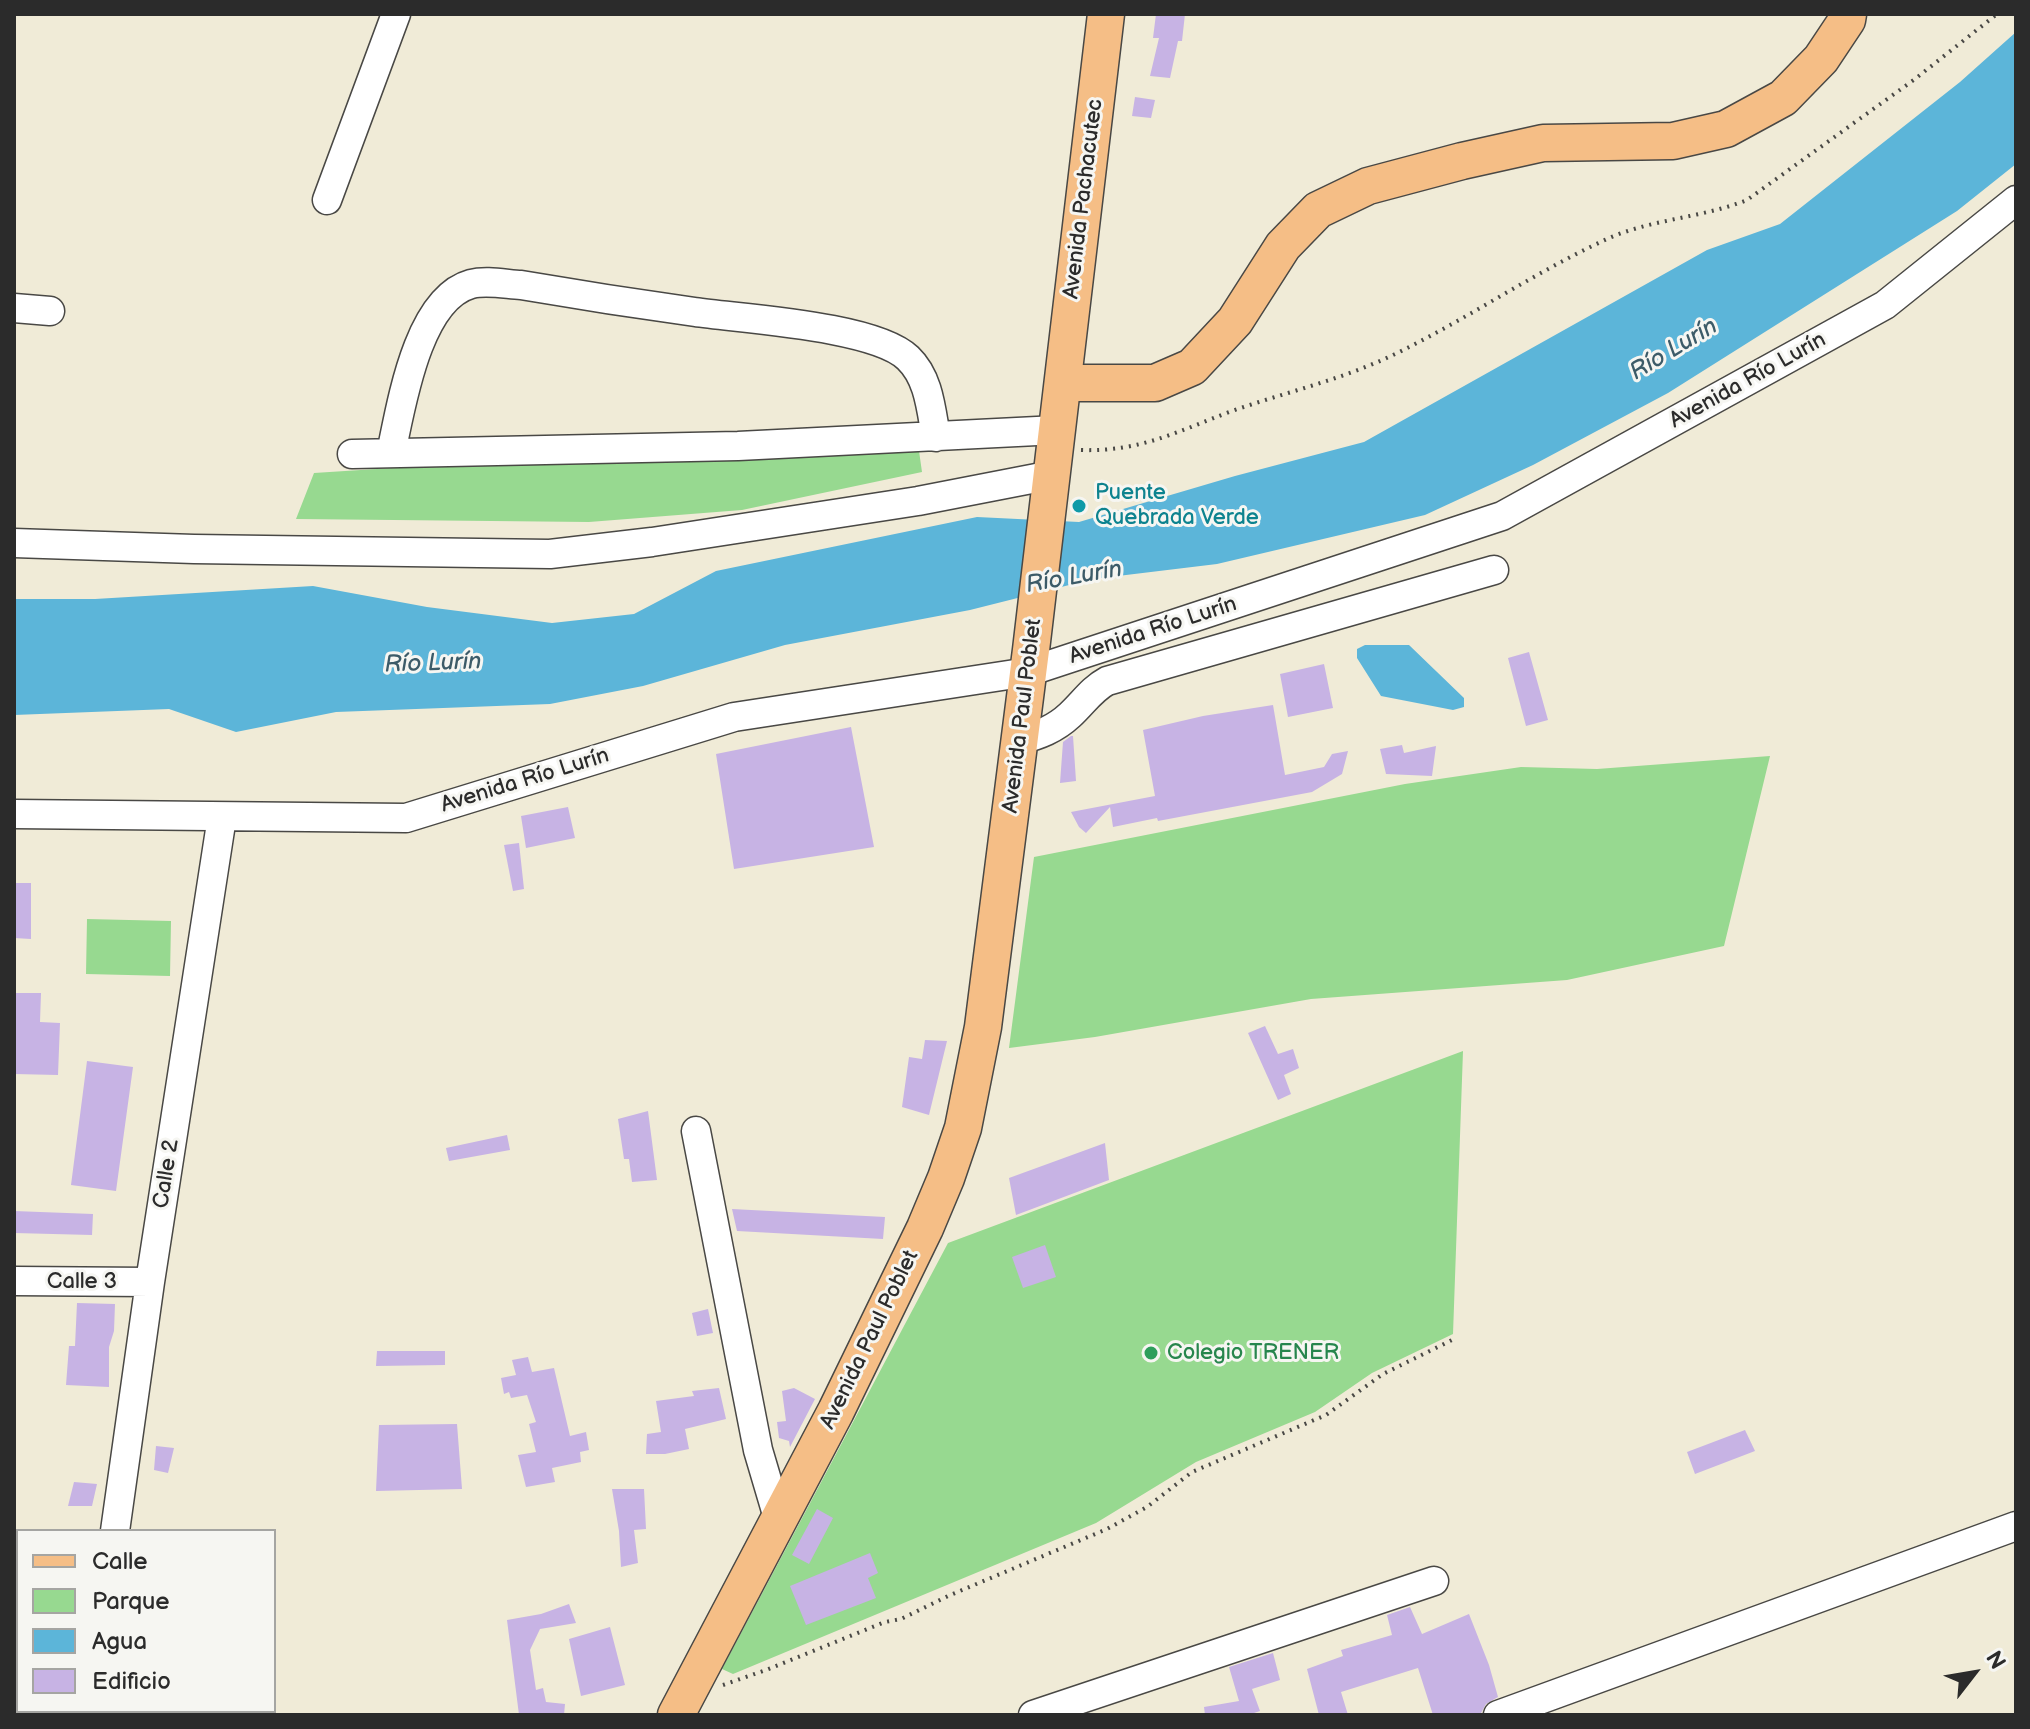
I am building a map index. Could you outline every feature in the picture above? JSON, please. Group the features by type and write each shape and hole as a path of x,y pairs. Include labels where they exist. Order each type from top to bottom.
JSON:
{"main road":[{"name":"Avenida Pachacutec","path":"1063,383 1106,14"},
{"path":"1063,383 1155,383 1192,367 1235,321 1283,246 1318,210 1368,186 1543,143 1673,141 1726,129 1783,98 1821,59 1848,14"},
{"name":"Avenida Paul Poblet","path":"682,1704 836,1411 925,1228 963,1128 975,1080 983,1027 1063,383"}],"street":[{"path":"327,200 396,14"},
{"name":"Avenida Río Lurín","path":"14,814 406,818 734,717 1030,661 1502,516 1885,305 2016,200"},
{"path":"391,453 407,376 426,326 454,293 479,282 521,285 808,326 878,340 908,358 921,375 929,396 936,437"},
{"path":"14,308 50,311"},
{"path":"352,454 738,446 936,437 1054,462"},
{"path":"14,543 550,554 652,542 918,501 1054,462"},
{"path":"1020,740 1046,733 1061,723 1107,681 1494,570"},
{"name":"Calle 2","path":"115,1529 222,817"},
{"path":"696,1131 758,1450 779,1521"},
{"name":"Calle 3","path":"14,1281 150,1282"},
{"path":"1498,1715 2016,1526"},
{"path":"1033,1715 1434,1581"}],"path":[{"path":"1054,462 1133,448 1254,403 1310,388 1395,354 1610,237 1652,224 1720,210 1747,200 1915,79 1997,14"},
{"path":"682,1704 858,1632 901,1619 1107,1529 1147,1507 1192,1472 1326,1415 1383,1374 1454,1339"}],"green space":[{"path":"919,451 922,472 742,510 589,522 296,519 314,473 563,457"},
{"path":"1770,756 1724,946 1567,980 1311,999 1095,1037 1009,1048 1034,857 1405,784 1521,767 1597,769"},
{"path":"87,919 171,921 170,976 86,974"},
{"name":"Colegio TRENER","path":"1463,1051 1453,1334 1372,1373 1315,1412 1196,1462 1096,1523 733,1674 722,1669 948,1243"}],"water":[{"name":"Río Lurín","path":"2016,32 2016,164 1957,211 1668,393 1533,465 1425,515 1217,564 1093,579 970,610 785,645 643,686 550,704 336,712 236,732 169,709 14,715 14,599 95,599 313,586 427,607 552,623 634,614 716,571 977,517 1079,522 1364,442 1707,250 1780,224 1960,82"},
{"path":"1365,645 1409,645 1464,698 1464,707 1453,710 1381,696 1357,658 1357,649"}],"building":[{"path":"1156,14 1185,14 1182,41 1178,41 1170,78 1150,76 1159,38 1153,38"},
{"path":"1135,97 1155,100 1151,118 1132,116"},
{"path":"1529,652 1548,720 1526,726 1508,658"},
{"path":"1324,664 1333,708 1288,717 1280,674"},
{"path":"1273,705 1285,775 1324,767 1332,754 1348,751 1342,774 1312,792 1158,821 1157,818 1113,827 1110,807 1086,833 1079,827 1071,812 1155,796 1143,730 1203,716"},
{"path":"851,727 874,847 734,869 716,754"},
{"path":"1071,736 1076,781 1060,783 1063,742"},
{"path":"1402,745 1404,753 1436,746 1432,776 1386,774 1380,749"},
{"path":"568,807 575,838 526,848 521,816"},
{"path":"519,843 524,889 513,891 504,845"},
{"path":"14,883 31,883 31,939 14,938"},
{"path":"14,993 41,993 40,1022 60,1023 58,1075 14,1074"},
{"path":"1265,1026 1278,1054 1293,1049 1299,1068 1284,1075 1291,1094 1278,1100 1248,1033"},
{"path":"925,1040 947,1041 929,1115 902,1107 909,1057 922,1059"},
{"path":"87,1061 133,1067 116,1191 71,1185"},
{"path":"648,1111 657,1180 632,1182 629,1159 624,1159 618,1119"},
{"path":"507,1135 510,1150 449,1161 446,1148"},
{"path":"1105,1143 1109,1180 1016,1215 1009,1178"},
{"path":"732,1209 885,1217 883,1239 737,1231"},
{"path":"14,1211 93,1214 92,1235 14,1233"},
{"path":"1045,1245 1056,1277 1023,1288 1012,1257"},
{"path":"77,1303 115,1304 114,1331 109,1347 109,1387 66,1385 69,1346 75,1346"},
{"path":"708,1309 713,1333 697,1336 692,1313"},
{"path":"377,1351 445,1351 445,1365 376,1366"},
{"path":"528,1357 532,1372 554,1368 570,1436 586,1432 589,1450 580,1452 581,1462 552,1468 555,1482 526,1487 518,1455 536,1452 529,1424 536,1422 527,1395 511,1398 509,1392 504,1394 501,1378 516,1375 512,1360"},
{"path":"719,1388 726,1419 685,1429 689,1449 646,1454 647,1434 661,1432 656,1401 694,1396 692,1391"},
{"path":"794,1388 815,1399 790,1447 789,1441 779,1438 777,1422 786,1421 782,1391"},
{"path":"457,1424 462,1489 376,1491 379,1425"},
{"path":"1745,1430 1755,1451 1695,1474 1687,1452"},
{"path":"156,1446 174,1448 168,1473 154,1470"},
{"path":"74,1482 97,1484 92,1506 68,1506"},
{"path":"612,1489 644,1489 646,1529 634,1530 638,1563 621,1567 619,1531"},
{"path":"817,1509 833,1518 809,1564 792,1555"},
{"path":"870,1553 878,1573 868,1578 876,1598 806,1625 790,1586"},
{"path":"569,1604 576,1623 540,1629 530,1650 536,1690 543,1688 546,1702 565,1704 564,1715 519,1715 507,1620 541,1614"},
{"path":"1410,1607 1422,1634 1469,1614 1498,1697 1476,1715 1433,1715 1418,1668 1341,1692 1348,1715 1319,1715 1307,1669 1343,1656 1341,1650 1392,1635 1387,1615"},
{"path":"610,1627 625,1685 581,1696 569,1639"},
{"path":"1273,1653 1280,1680 1252,1689 1260,1711 1248,1715 1205,1715 1204,1707 1239,1701 1229,1667"}],"place":[{"name":"Puente Quebrada Verde","path":"1079,506"},
{"name":"Colegio TRENER","path":"1151,1353"}]}
